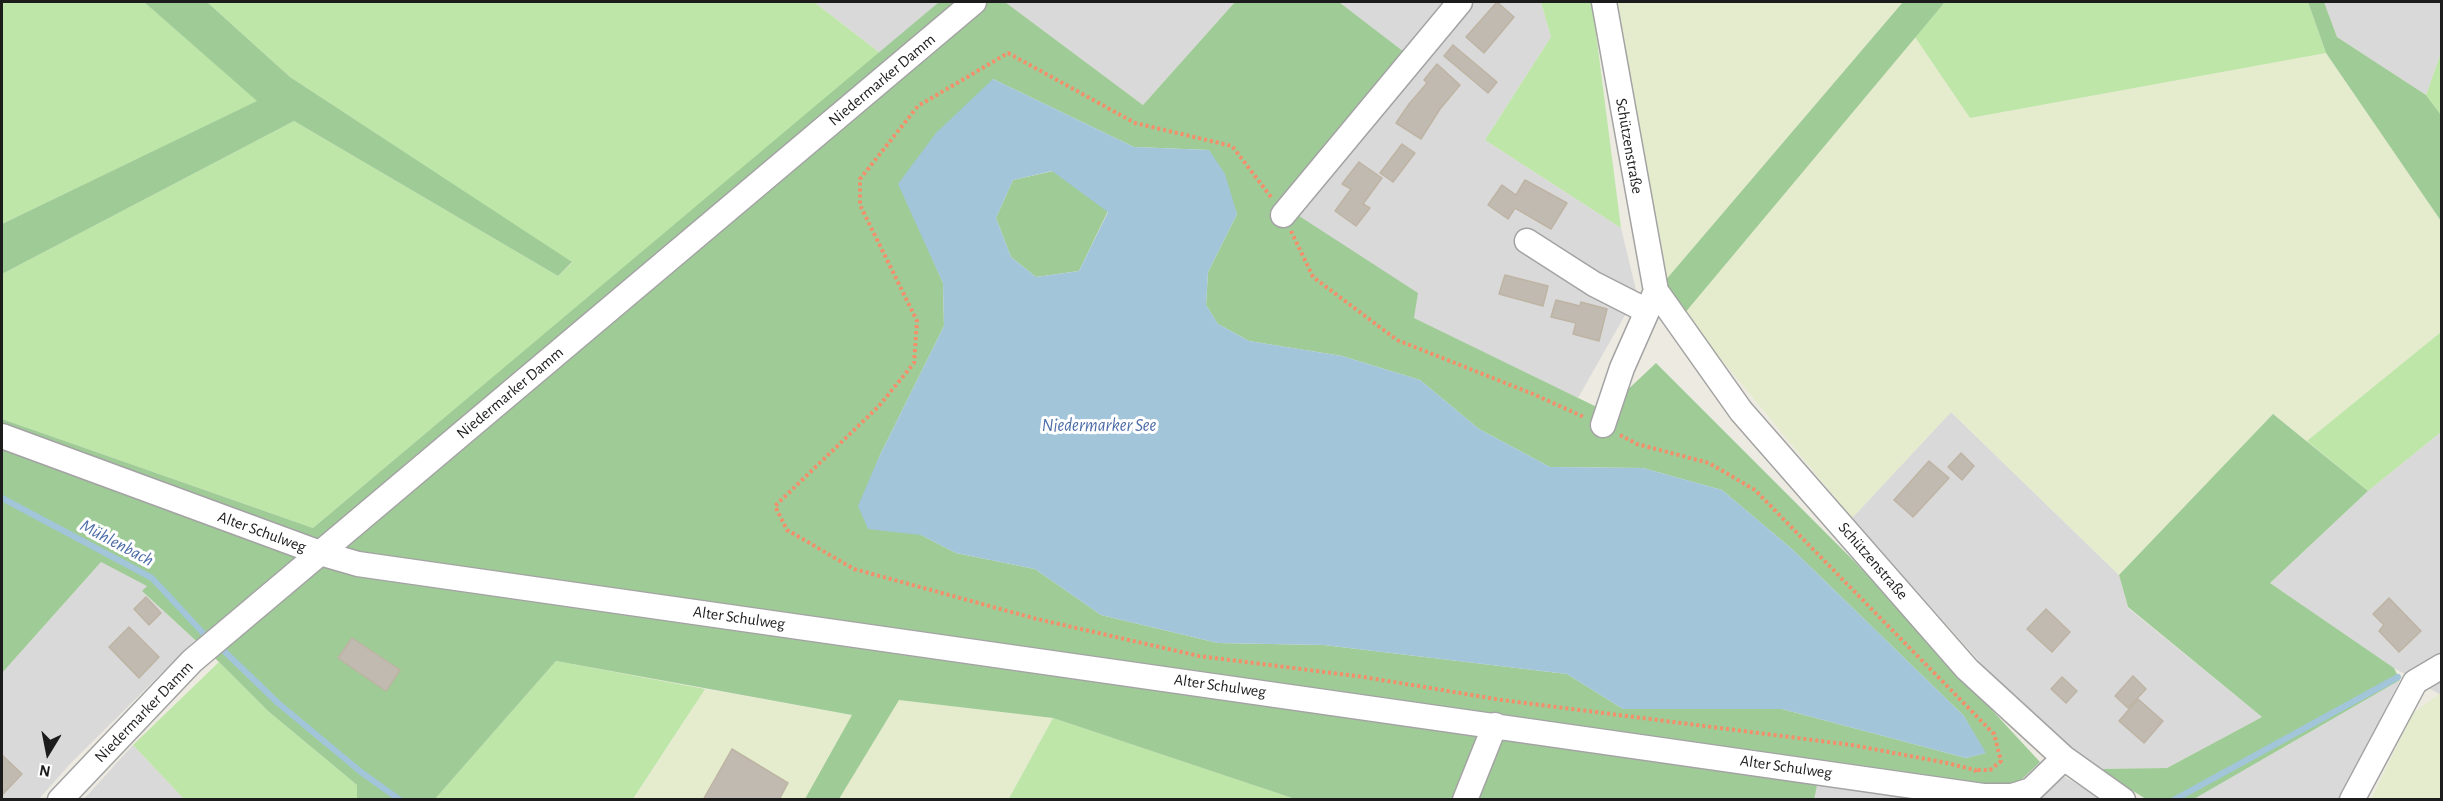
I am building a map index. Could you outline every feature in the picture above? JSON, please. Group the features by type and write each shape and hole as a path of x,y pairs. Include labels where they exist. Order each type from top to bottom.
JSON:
{"street":[{"name":"Niedermarker Damm","path":"60,800 192,661 974,2"},
{"path":"1283,215 1460,2"},
{"name":"Schützenstraße","path":"1604,2 1651,301 1741,411 1967,669 2064,758 2123,800"},
{"path":"1527,241 1594,284 1651,301 1622,368 1603,425"},
{"name":"Alter Schulweg","path":"2,436 320,553 358,564 1983,796 2012,796 2031,790 2064,758"},
{"path":"2352,800 2415,682 2442,666"},
{"path":"1464,800 1495,725"}],"path":[{"path":"1008,53 1135,123 1232,146 1283,215 1313,277 1397,340 1533,394 1603,425 1637,444 1709,463 1755,490 1994,734 2001,761 1990,770 1975,770 1852,745 1502,700 1364,677 1199,656 1037,619 854,569 787,530 775,506 879,406 914,363 917,321 860,205 860,179 918,106 1008,53"},
{"path":"1975,770 1983,796"}],"shaded area":[{"path":"814,2 939,2 880,53"},
{"path":"1005,2 1235,2 1143,105"},
{"path":"1339,2 1541,2 1551,37 1485,140 1621,228 1637,294 1578,398 1413,318 1279,203 1403,52"},
{"path":"2324,2 2441,2 2441,53 2426,95 2337,37"},
{"path":"1951,412 2119,575 2128,608 2262,717 2167,768 2097,769 2010,696 1852,518"},
{"path":"2441,432 2441,695 2394,668 2270,583 2368,491"},
{"path":"101,562 148,586 143,592 195,640 70,764 39,799 2,800 2,673"},
{"path":"2400,680 2341,799 2194,799"},
{"path":"133,745 184,799 83,800"},
{"path":"2040,762 2102,799 2001,800"},
{"path":"1816,785 1921,799 1814,800"}],"green space":[{"path":"2,2 144,2 258,101 2,224"},
{"path":"144,2 207,2 290,77 572,262 558,276 294,121 2,274 2,224 257,101"},
{"path":"207,2 814,2 880,53 313,528 2,419 2,274 294,121 558,276 572,263 290,77"},
{"path":"939,2 1005,2 1143,105 1235,2 1339,2 1404,52 1279,203 1418,293 1414,318 1605,411 1656,363 1855,562 2040,762 2001,799 1921,799 1817,785 1814,800 1295,799 1053,718 899,700 839,799 805,799 852,715 556,661 435,799 357,799 357,785 268,711 142,591 147,586 101,562 2,673 2,419 313,528","holes":["993,79 1134,147 1209,150 1237,214 1208,272 1206,305 1218,324 1249,341 1342,356 1420,380 1479,429 1550,467 1643,468 1722,490 1792,549 1964,716 1985,753 1966,758 1782,709 1623,709 1567,674 1324,645 1218,643 1101,615 1035,569 956,553 921,535 879,457 944,326 943,283 925,242"]},
{"path":"1541,2 1592,2 1621,228 1485,140 1551,37"},
{"path":"1615,2 1903,2 1664,282"},
{"path":"1903,2 1945,2 1684,314 1664,282"},
{"path":"1945,2 2308,2 2326,53 1970,118 1915,37"},
{"path":"2308,2 2324,2 2337,37 2426,95 2441,115 2441,221 2326,53"},
{"path":"1915,37 1970,118 2326,53 2441,221 2441,332 2307,441 2273,414 2119,575 1951,412 1852,518 1684,314"},
{"path":"2441,53 2441,115 2426,95"},
{"path":"1053,171 1108,211 1079,271 1036,277 1011,257 996,218 1013,180"},
{"path":"2441,332 2441,432 2368,491 2307,441"},
{"path":"2273,414 2368,491 2270,583 2394,668 2400,680 2194,799 2146,799 2097,769 2167,768 2262,717 2128,607 2119,575"},
{"path":"556,661 705,689 633,799 435,799"},
{"path":"219,662 268,711 357,785 357,799 184,799 133,745"},
{"path":"705,689 852,715 899,700 1053,718 1008,799 633,800"},
{"path":"2439,694 2442,695 2441,799 2371,799 2413,713"},
{"path":"1053,718 1295,799 1008,800"}],"water":[{"name":"Niedermarker See","path":"993,79 1134,147 1209,150 1225,174 1237,214 1208,272 1206,305 1218,324 1249,341 1342,356 1420,380 1479,429 1550,467 1643,468 1722,490 1792,549 1964,716 1986,753 1966,758 1782,709 1623,709 1567,674 1324,645 1218,643 1101,615 1035,569 956,553 921,535 868,529 858,506 879,457 944,326 943,283 898,184 936,133","holes":["1052,171 1108,212 1079,271 1036,277 1011,257 996,218 1013,180"]}],"building":[{"path":"1497,2 1514,17 1484,53 1466,37"},
{"path":"1453,45 1497,82 1488,93 1444,56"},
{"path":"1437,64 1460,85 1440,109 1421,139 1396,123 1427,83 1424,80"},
{"path":"1402,144 1415,153 1393,182 1380,173"},
{"path":"1359,162 1382,178 1363,204 1370,208 1356,226 1335,211 1351,189 1342,184"},
{"path":"1525,180 1567,203 1551,229 1515,208 1508,219 1488,205 1502,185 1516,195"},
{"path":"1505,275 1548,286 1543,306 1499,294"},
{"path":"1556,300 1580,306 1581,302 1607,309 1599,341 1573,334 1576,323 1551,317"},
{"path":"1961,453 1974,466 1962,480 1948,467"},
{"path":"1929,461 1949,478 1913,517 1894,500"},
{"path":"146,597 161,613 149,625 134,609"},
{"path":"2389,598 2421,631 2399,652 2379,631 2384,625 2373,614"},
{"path":"2046,609 2070,632 2052,652 2027,629"},
{"path":"129,627 159,657 139,678 109,647"},
{"path":"352,638 400,670 386,691 338,658"},
{"path":"2133,676 2146,689 2128,708 2115,696"},
{"path":"2062,677 2077,691 2066,703 2051,689"},
{"path":"2138,699 2163,721 2144,743 2119,721"},
{"path":"732,749 788,783 779,800 703,800"},
{"path":"2,755 22,774 2,795"}],"waterway":[{"name":"Mühlenbach","path":"2,498 152,578 203,633"},
{"name":"Mühlenbach","path":"222,649 278,703 361,772 400,800"},
{"path":"2174,800 2398,677"}]}
